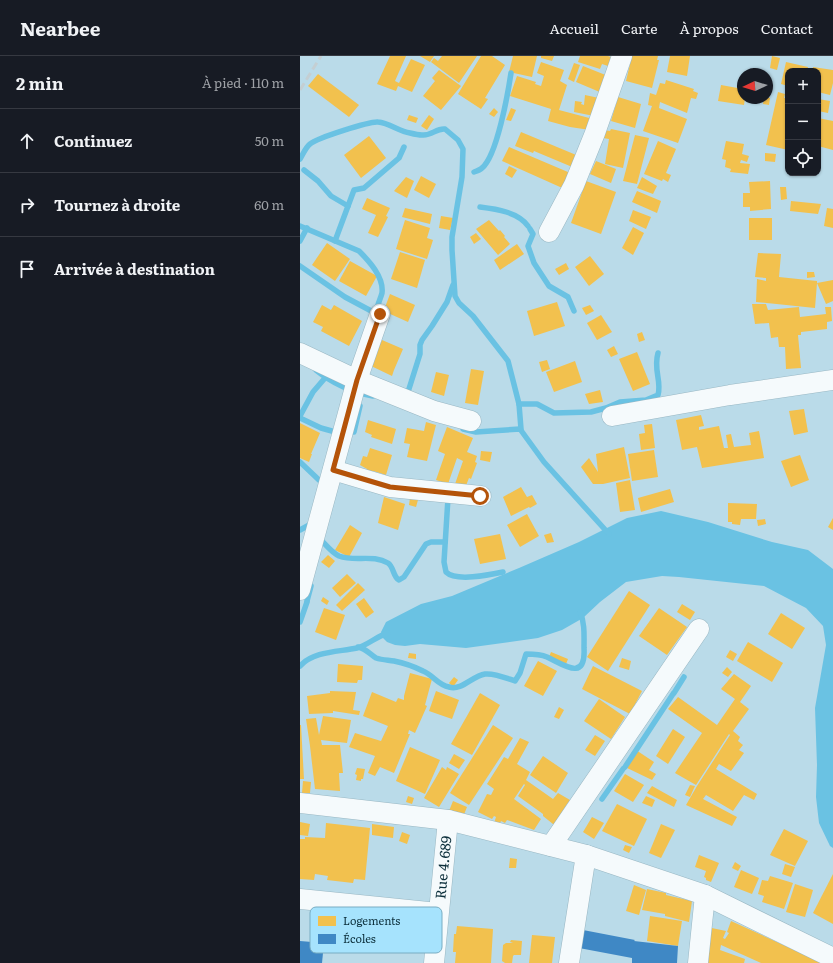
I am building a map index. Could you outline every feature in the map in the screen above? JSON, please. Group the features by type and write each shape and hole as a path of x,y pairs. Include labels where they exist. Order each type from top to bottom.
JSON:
{"street":[{"path":"549,232 576,179 595,133 622,56"},
{"path":"300,590 357,380 380,314"},
{"path":"300,353 357,380 434,411 471,422"},
{"path":"612,416 730,395 833,380"},
{"path":"333,470 390,487 480,496"},
{"path":"551,846 699,629"},
{"path":"300,803 448,820 586,855 705,895 833,958"},
{"name":"Rue 4.689","path":"439,907 448,820"},
{"path":"569,963 586,855"},
{"path":"698,963 705,895"},
{"path":"300,899 379,907"},
{"name":"Rue 4.689","path":"434,963 435,953"}],"water":[{"path":"661,511 708,522 772,542 808,550 833,569 833,848 830,846 819,823 816,797 817,765 815,708 826,645 823,626 806,608 764,586 662,576 626,582 600,602 583,618 562,630 538,638 466,648 420,644 405,646 395,645 387,642 383,638 381,632 386,622 421,604 452,596 579,542 627,518"}],"building: Logements":[{"path":"390,56 406,56 395,81 399,83 411,59 425,65 412,92 398,86 396,91 377,84"},
{"path":"420,56 434,56 430,62"},
{"path":"442,56 477,56 459,83 431,62 434,58 438,61"},
{"path":"481,56 492,56 505,65 485,98 488,99 481,109 458,94"},
{"path":"513,56 537,56 532,77 509,72"},
{"path":"541,56 554,56 552,61 541,58"},
{"path":"580,56 611,57 608,66 602,64 600,69 578,62"},
{"path":"632,56 658,56 657,60 659,60 652,88 626,81"},
{"path":"670,56 690,56 687,76 667,72"},
{"path":"772,56 780,58 777,70 770,68"},
{"path":"541,62 564,70 560,81 567,85 559,110 593,119 590,130 570,127 548,121 551,109 510,96 517,76 536,82 535,84 541,86 544,76 537,73"},
{"path":"786,62 808,67 785,68 785,85 781,84"},
{"path":"574,63 580,65 574,82 568,79"},
{"path":"583,66 608,76 602,93 576,82"},
{"path":"821,68 833,70 833,83 830,95 821,93"},
{"path":"439,70 461,86 441,110 423,96 435,81 432,78"},
{"path":"318,74 359,105 349,117 308,86"},
{"path":"666,80 694,89 693,91 698,93 696,99 691,98 687,113 660,102 659,108 687,119 678,143 643,131 652,106 648,105 650,93 656,95 660,83 665,84"},
{"path":"721,85 737,88 737,104 718,101"},
{"path":"778,92 785,94 785,149 766,145"},
{"path":"585,95 599,98 594,116 574,112 575,101 582,102 581,104 584,105"},
{"path":"618,97 641,104 635,128 611,121"},
{"path":"821,100 830,101 828,113 821,112"},
{"path":"494,108 498,112 494,117 489,114"},
{"path":"511,108 516,110 511,121 506,120"},
{"path":"409,115 418,118 416,123 407,120"},
{"path":"429,115 434,119 427,130 421,126"},
{"path":"821,119 833,121 833,150 821,147"},
{"path":"611,129 630,133 623,168 605,164 609,139 603,138 604,130 610,131"},
{"path":"521,132 581,157 577,169 534,151 533,153 515,146"},
{"path":"635,135 649,138 637,184 623,181"},
{"path":"369,136 386,158 361,178 344,155"},
{"path":"658,141 676,149 666,173 671,175 668,182 663,179 662,181 644,174"},
{"path":"726,141 744,144 742,154 749,156 747,162 741,160 740,163 750,164 748,174 730,172 731,169 725,167 726,160 722,159"},
{"path":"509,147 575,175 569,191 502,161"},
{"path":"765,153 776,154 775,162 765,161"},
{"path":"596,161 616,169 611,183 590,174"},
{"path":"509,166 517,170 512,178 505,174"},
{"path":"421,176 436,184 429,198 414,190"},
{"path":"406,177 414,181 407,198 394,191"},
{"path":"642,177 657,186 653,194 637,188"},
{"path":"586,181 616,192 601,234 571,223"},
{"path":"770,181 771,209 750,211 750,207 743,207 743,193 750,193 749,182"},
{"path":"780,187 786,187 787,199 781,200"},
{"path":"637,191 661,201 657,213 632,202"},
{"path":"367,198 390,208 386,216 388,217 378,237 368,233 376,215 362,209"},
{"path":"791,201 821,204 818,214 790,211"},
{"path":"405,208 432,214 430,224 402,217"},
{"path":"827,208 833,209 833,228 824,226"},
{"path":"633,210 651,217 646,229 629,221"},
{"path":"441,216 453,218 450,230 439,228"},
{"path":"749,218 772,218 772,240 749,240"},
{"path":"405,220 430,228 427,238 433,240 427,259 396,249"},
{"path":"489,220 499,231 500,230 510,244 498,255 476,229"},
{"path":"633,227 644,233 633,255 622,248"},
{"path":"476,233 481,239 474,244 470,237"},
{"path":"327,243 350,259 335,281 312,265"},
{"path":"517,244 524,254 500,270 494,260"},
{"path":"400,252 425,260 417,288 391,279"},
{"path":"758,253 781,254 779,277 817,281 815,308 756,302 757,279 766,281 766,278 755,277"},
{"path":"590,256 604,274 589,286 575,267"},
{"path":"350,261 377,276 366,296 339,281"},
{"path":"566,263 569,269 559,275 555,269"},
{"path":"807,272 814,272 815,277 807,278"},
{"path":"833,280 833,301 826,304 817,283"},
{"path":"390,294 415,305 408,322 384,310"},
{"path":"557,302 565,326 534,336 527,311"},
{"path":"752,304 766,304 768,310 799,307 800,317 826,314 825,307 831,307 832,321 827,322 827,329 801,332 801,335 798,335 801,368 786,369 785,347 779,347 778,337 771,338 769,323 755,324"},
{"path":"322,305 331,310 334,305 362,321 349,346 321,331 323,327 313,322"},
{"path":"590,305 594,311 586,315 582,308"},
{"path":"601,315 612,332 597,340 587,323"},
{"path":"642,332 645,340 639,342 637,334"},
{"path":"382,340 403,349 392,376 369,365 372,362"},
{"path":"614,346 618,354 611,357 607,350"},
{"path":"637,352 650,384 633,391 619,359"},
{"path":"547,360 550,369 542,372 539,362"},
{"path":"575,361 582,382 554,392 546,372"},
{"path":"471,369 484,371 478,405 465,403"},
{"path":"436,372 449,375 444,396 431,392"},
{"path":"600,390 603,402 589,404 585,394"},
{"path":"804,409 808,432 794,435 789,411"},
{"path":"701,415 704,426 699,427 699,430 719,426 724,448 728,448 726,435 731,434 734,447 751,445 749,433 759,431 764,458 702,468 697,447 682,450 676,420"},
{"path":"368,420 396,429 392,444 371,437 372,435 365,432"},
{"path":"426,422 436,425 427,461 407,457 410,444 404,443 407,428 424,431"},
{"path":"300,423 320,433 309,462 300,458"},
{"path":"652,424 655,448 641,450 639,434 645,433 644,425"},
{"path":"447,427 473,438 467,452 477,456 475,462 477,463 471,479 469,478 465,488 455,484 463,461 457,458 448,484 436,480 445,454 438,451"},
{"path":"624,447 630,478 603,484 593,484 581,467 589,458 598,472 596,454"},
{"path":"370,448 392,455 386,475 373,471 371,476 365,474 367,469 360,465 363,456 367,457"},
{"path":"654,450 658,477 632,481 628,454"},
{"path":"481,451 492,452 490,462 480,460"},
{"path":"800,455 809,480 791,487 781,461"},
{"path":"630,480 635,510 620,512 616,483"},
{"path":"521,487 527,497 532,495 537,504 511,516 503,497"},
{"path":"670,489 674,502 641,512 638,498"},
{"path":"384,497 405,504 398,530 378,523"},
{"path":"410,498 418,500 416,507 409,505"},
{"path":"728,503 757,504 756,519 741,519 740,525 728,522"},
{"path":"527,514 539,536 520,547 507,525"},
{"path":"833,518 833,530 828,527"},
{"path":"765,519 766,524 758,526 757,520"},
{"path":"350,525 362,533 349,557 335,550"},
{"path":"551,533 554,542 547,543 544,535"},
{"path":"500,534 506,559 480,564 474,539"},
{"path":"328,555 335,561 329,568 321,562"},
{"path":"347,574 356,583 340,597 332,588"},
{"path":"358,583 365,590 342,611 336,605"},
{"path":"629,591 650,605 608,671 587,657"},
{"path":"323,597 329,601 327,605 321,601"},
{"path":"364,598 374,612 366,618 356,604"},
{"path":"682,604 695,612 690,620 677,612"},
{"path":"324,608 345,615 336,640 315,632"},
{"path":"659,608 687,627 667,655 639,636"},
{"path":"781,613 805,628 792,649 768,634"},
{"path":"748,642 783,663 772,682 737,661"},
{"path":"730,650 737,654 733,661 726,657"},
{"path":"551,652 568,659 566,664 549,657"},
{"path":"409,653 416,654 416,659 408,658"},
{"path":"622,658 631,661 629,670 619,667"},
{"path":"538,661 557,671 543,696 524,686"},
{"path":"338,664 363,666 362,680 358,680 357,683 337,682"},
{"path":"593,666 642,691 630,714 582,689"},
{"path":"727,667 732,672 728,677 722,673"},
{"path":"410,673 432,679 425,705 427,706 415,733 409,730 408,734 410,734 394,773 380,767 375,776 368,773 375,756 349,747 355,733 381,741 388,726 363,716 372,692 396,702 398,698 404,700"},
{"path":"734,674 751,686 740,702 749,709 733,731 740,737 738,741 743,745 739,750 744,753 731,771 719,764 716,769 757,794 754,800 744,795 733,811 706,795 703,799 737,817 732,826 686,805 730,735 729,734 696,785 675,773 702,733 668,709 678,697 717,725 735,699 721,689"},
{"path":"454,677 458,680 453,687 449,683"},
{"path":"330,691 356,692 353,710 360,711 359,715 333,711 333,713 309,714 307,696 330,693"},
{"path":"436,691 459,700 452,719 429,711"},
{"path":"480,693 500,705 472,755 451,744"},
{"path":"599,699 625,717 611,739 584,721"},
{"path":"559,707 564,710 559,719 554,717"},
{"path":"323,716 351,720 347,743 321,740 322,745 340,745 343,773 339,773 340,791 315,789 306,719 316,718 319,735"},
{"path":"301,725 304,779 300,779"},
{"path":"493,725 513,738 469,805 450,793"},
{"path":"673,729 685,737 668,764 656,756"},
{"path":"595,735 605,741 595,756 585,750"},
{"path":"520,738 529,742 517,764 530,772 526,780 553,799 558,793 570,800 565,807 558,828 543,816 543,814 518,796 525,785 524,784 514,799 541,819 534,830 507,820 505,823 501,821 499,825 494,823 496,817 494,816 492,819 478,812 487,794 491,795 494,789 487,784 504,757 508,759"},
{"path":"410,747 440,760 425,794 396,781"},
{"path":"636,750 654,762 649,770 656,774 652,780 625,767"},
{"path":"454,754 465,760 459,769 449,763"},
{"path":"543,756 568,773 556,793 530,775"},
{"path":"442,767 446,770 447,767 459,774 439,807 424,798"},
{"path":"357,768 365,769 363,779 361,779 361,781 356,780 357,775 355,774"},
{"path":"625,774 644,785 633,802 614,791"},
{"path":"303,781 311,782 310,793 302,793"},
{"path":"690,785 695,786 690,797 685,795"},
{"path":"652,786 677,800 674,807 647,793"},
{"path":"408,796 414,798 412,804 406,802"},
{"path":"646,796 655,800 652,807 642,803"},
{"path":"453,801 467,807 463,817 449,811"},
{"path":"617,804 647,819 634,846 602,831"},
{"path":"592,817 604,823 594,839 583,832"},
{"path":"300,822 310,824 308,836 300,835"},
{"path":"326,823 370,828 365,880 354,879 353,883 327,880 328,876 315,874 314,880 300,879 300,839 305,839 305,837 325,838"},
{"path":"372,824 394,827 393,838 372,835"},
{"path":"661,824 675,830 661,858 649,853"},
{"path":"784,829 808,841 795,866 770,855"},
{"path":"402,832 410,835 407,844 399,841"},
{"path":"625,845 632,847 629,853 623,850"},
{"path":"699,855 719,863 711,882 706,880 704,877 706,871 695,867"},
{"path":"510,858 517,859 516,868 509,868"},
{"path":"735,862 741,866 738,871 732,868"},
{"path":"785,864 795,867 791,877 782,874"},
{"path":"741,870 759,878 752,894 734,887"},
{"path":"833,874 833,924 813,913"},
{"path":"770,876 793,883 784,909 762,902 764,896 758,894 762,880 768,881"},
{"path":"795,884 813,890 805,917 786,912"},
{"path":"634,885 646,890 639,915 626,911"},
{"path":"647,889 692,901 689,922 665,916 665,914 642,910"},
{"path":"650,916 682,921 678,946 647,941"},
{"path":"731,921 823,963 761,963 721,945 720,950 745,959 744,963 704,963 707,927 726,931 723,938 725,939 729,933 727,932"},
{"path":"457,926 493,929 491,963 455,963 456,952 453,952 454,934 456,934"},
{"path":"532,935 555,937 552,963 529,963"},
{"path":"511,940 522,941 521,955 514,955 512,963 505,963 502,961 503,945 506,943 513,943 510,942"}],"building: Écoles":[{"path":"583,930 635,940 634,941 678,946 677,963 632,963 632,958 579,948"},
{"path":"300,941 310,942 310,953 323,953 322,963 300,963"}],"waterway":[{"path":"474,172 482,168 487,161 497,138 511,73"},
{"path":"300,159 307,147 315,141 344,130 373,122 390,125 406,132 419,135 425,135 445,129 458,140 463,149 462,177 452,237 455,296 459,303 473,316 508,361 519,404 521,429"},
{"path":"335,241 354,190 364,188 399,158 404,147"},
{"path":"304,170 318,181 331,196 348,206"},
{"path":"480,207 500,210 513,214 519,217 528,226"},
{"path":"300,226 359,251 371,264 381,281 382,293 378,305"},
{"path":"300,241 307,228"},
{"path":"530,229 533,234 528,246 534,263 549,286 568,297 574,311"},
{"path":"300,266 345,297 375,313"},
{"path":"405,391 408,392 420,354 420,345 422,340 447,302 453,285"},
{"path":"519,404 537,404 554,413 591,412 620,402 646,400 658,395 659,385 656,365 658,353"},
{"path":"316,370 343,386 357,392 373,396"},
{"path":"300,416 313,392 325,378"},
{"path":"354,432 360,406"},
{"path":"300,418 321,428 339,433"},
{"path":"463,429 476,432 520,429 544,462 609,534"},
{"path":"300,462 319,480 325,481"},
{"path":"445,498 448,498 444,562 446,572 457,577 481,576 503,572"},
{"path":"300,530 311,524"},
{"path":"321,540 336,555 345,558 370,558 382,560 388,563 399,580 404,577 426,544 431,542 445,542"},
{"path":"307,601 311,586"},
{"path":"300,622 307,602"},
{"path":"358,647 376,658 409,665 427,673 445,686 449,687 458,687 480,675 485,674 497,675 515,681 520,673 526,654 544,656 567,667 578,668 581,665 584,658 584,634 583,621 580,612"},
{"path":"300,666 312,657 334,651 357,648 388,633"},
{"path":"674,693 684,677"},
{"path":"625,767 673,694"},
{"path":"602,799 623,769"}],"railway":[{"path":"300,90 321,56"}],"route":[{"path":"380,314 357,380 333,470 390,487 480,496"}]}
